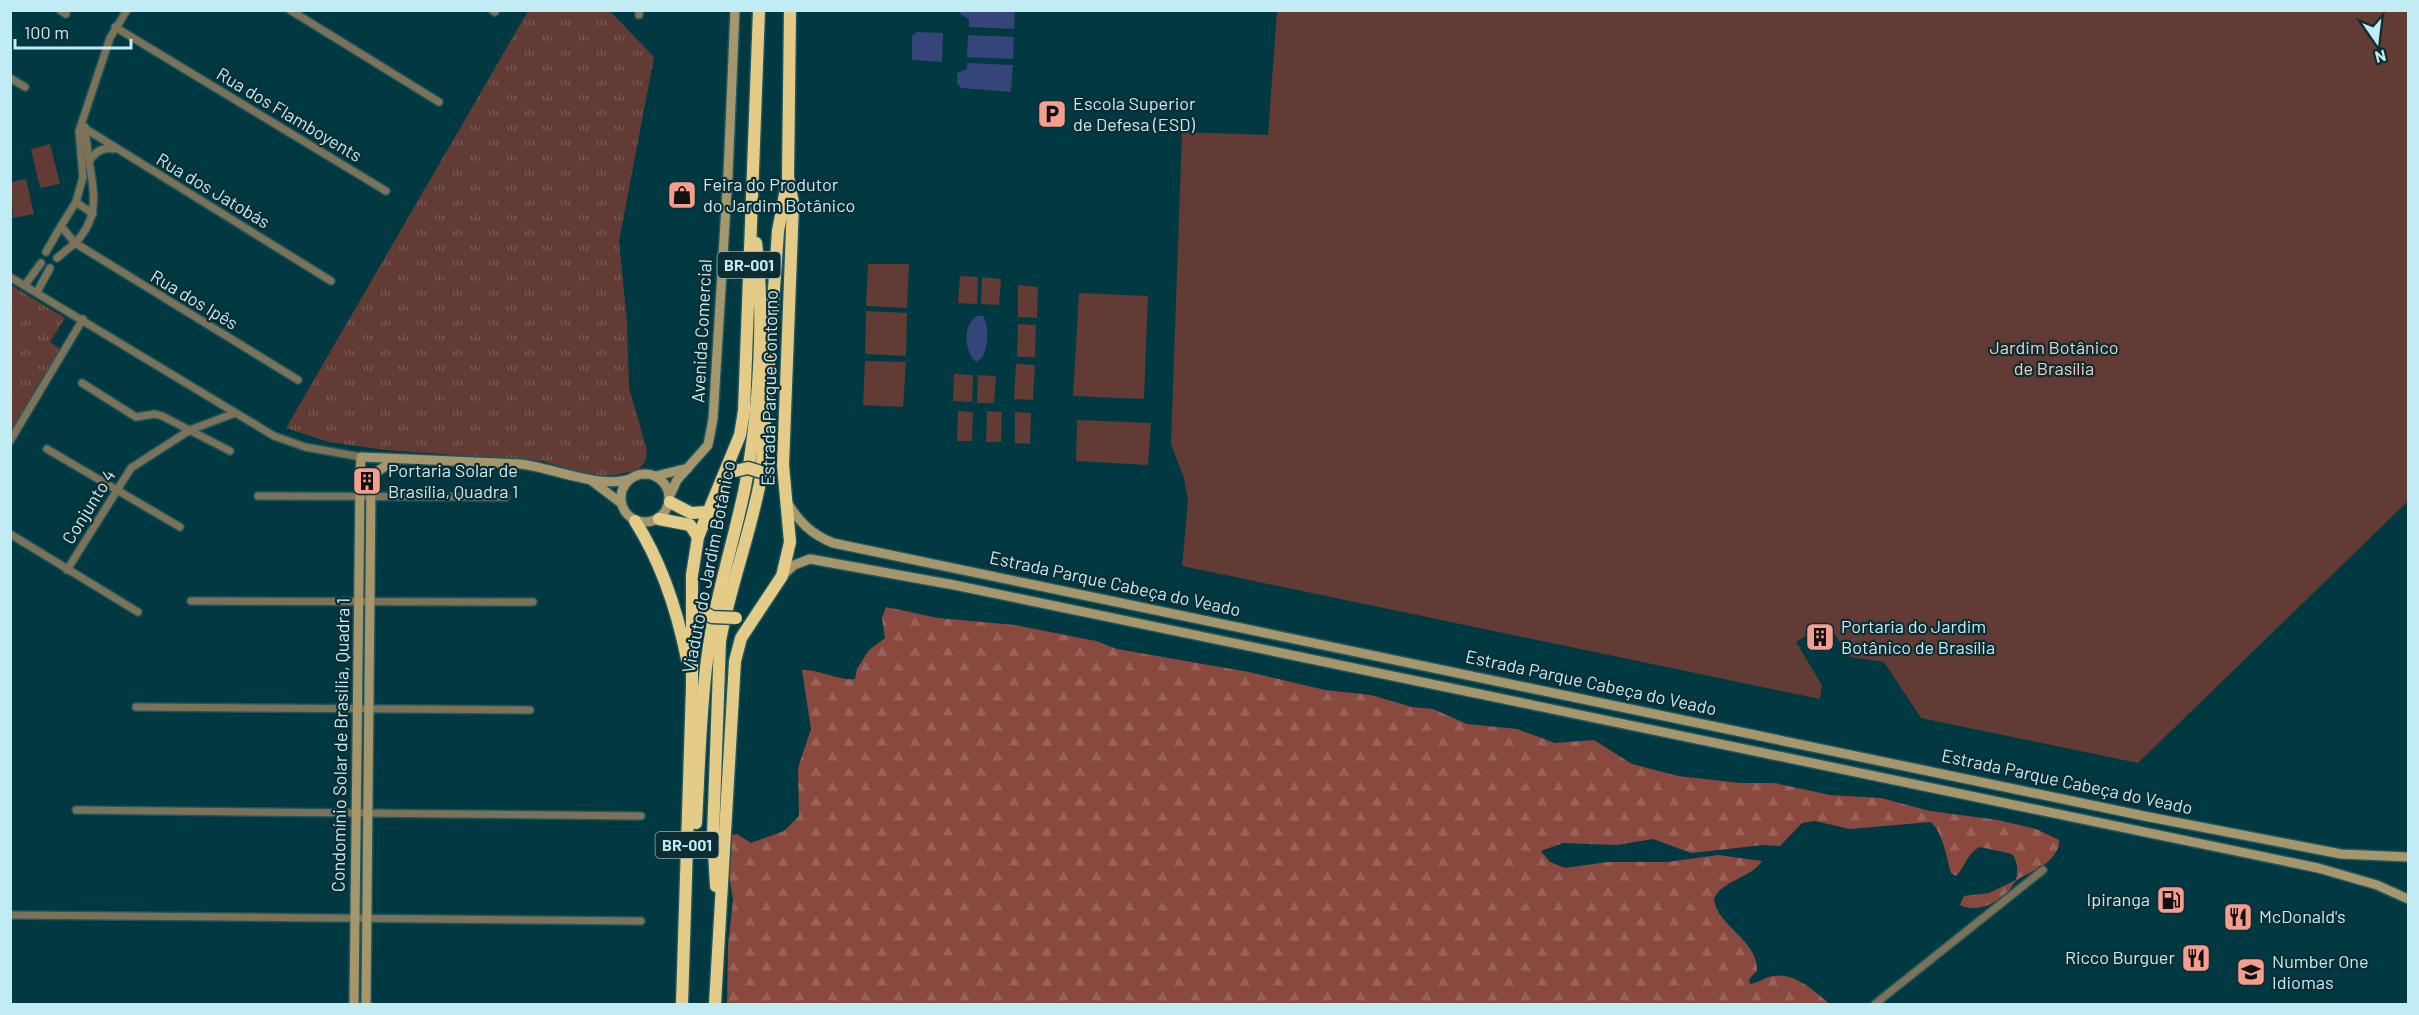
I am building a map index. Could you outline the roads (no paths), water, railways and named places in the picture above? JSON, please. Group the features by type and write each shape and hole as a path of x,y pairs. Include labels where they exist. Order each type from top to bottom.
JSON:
{"highway":[{"name":"Estrada Parque Contorno","path":"682,1005 692,575 698,537 717,486 740,435 744,411 759,10"},
{"name":"Estrada Parque Contorno","path":"715,1005 735,661 741,638 782,576 790,542 783,433 793,203 788,177 790,10"},
{"name":"Viaduto do Jardim Botânico","path":"719,925 713,835 718,669 723,628 761,476 778,231 788,177"},
{"name":"Viaduto do Jardim Botânico","path":"684,936 693,868 707,659 719,593 745,485 758,375 758,265 751,206"},
{"path":"717,486 735,471 748,468 768,474 786,500"},
{"path":"670,498 691,513 707,512"},
{"path":"659,519 690,525 698,537"},
{"path":"635,521 659,561 682,635 691,685"},
{"path":"693,598 705,613 712,617 736,618 758,610"}],"main road":[{"name":"Avenida Comercial","path":"670,498 677,480 708,445 713,419 728,174 735,10"},
{"path":"361,457 529,465 545,467 590,480 620,483 647,474 656,476 690,467"},
{"name":"Condomínio Solar de Brasilia, Quadra 1","path":"354,1005 361,457"},
{"path":"360,478 371,479 394,460"},
{"path":"630,479 622,490 621,503 624,512 635,521 650,522 659,519 670,498 665,484 656,476"},
{"name":"Condomínio Solar de Brasilia, Quadra 1","path":"366,1005 371,479"},
{"path":"590,480 621,503"},
{"name":"Estrada Parque Cabeça do Veado","path":"786,500 804,526 818,537 833,543 2144,816 2341,854 2409,857"},
{"name":"Estrada Parque Cabeça do Veado","path":"782,576 794,565 810,559 829,561 1213,638 2318,868 2370,883 2409,899"},
{"path":"1213,638 1216,621"},
{"path":"1230,642 1233,625"}],"street":[{"path":"46,252 76,202 83,177 83,128 115,27 128,10"},
{"path":"290,10 439,102"},
{"name":"Rua dos Flamboyents","path":"115,27 386,191"},
{"path":"10,78 25,87"},
{"path":"57,258 75,243 88,227 93,214 94,195 83,128"},
{"name":"Rua dos Jatobás","path":"83,128 331,281"},
{"path":"89,162 95,153 112,148"},
{"path":"76,202 93,214"},
{"name":"Rua dos Ipês","path":"61,226 75,243 298,380"},
{"path":"25,285 41,264 49,269 37,292"},
{"path":"10,277 287,442 361,457"},
{"path":"10,441 83,319"},
{"path":"82,383 136,417 155,414 162,416 230,451"},
{"name":"Conjunto 4","path":"67,570 131,468 190,430 235,413"},
{"path":"47,449 180,527"},
{"path":"258,496 506,497"},
{"path":"10,534 138,612"},
{"path":"191,601 533,602"},
{"path":"136,707 530,710"},
{"path":"76,810 640,816"},
{"path":"1875,1005 2043,870"},
{"path":"12,915 641,921"}],"water":[{"path":"960,11 1015,11 1014,29 969,27 969,19 960,14"},
{"path":"917,32 943,33 942,62 912,60 912,36"},
{"path":"968,35 1014,37 1013,59 967,57"},
{"path":"967,63 1013,65 1011,92 961,88 957,83 957,73 967,69"},
{"path":"977,316 983,316 987,326 987,337 982,358 976,362 969,351 966,338 969,325"}],"place":[{"name":"Escola Superior de Defesa (ESD)","path":"1052,114"},
{"name":"Feira do Produtor do Jardim Botânico","path":"682,195"},
{"name":"Portaria Solar de Brasília, Quadra 1","path":"367,481"},
{"name":"Portaria do Jardim Botânico de Brasília","path":"1820,637"},
{"name":"Ipiranga","path":"2171,900"},
{"name":"McDonald's","path":"2238,917"},
{"name":"Ricco Burguer","path":"2196,958"},
{"name":"Number One Idiomas","path":"2251,972"}],"park label":[{"name":"Jardim Botânico de Brasília","path":"2054,358"}]}
